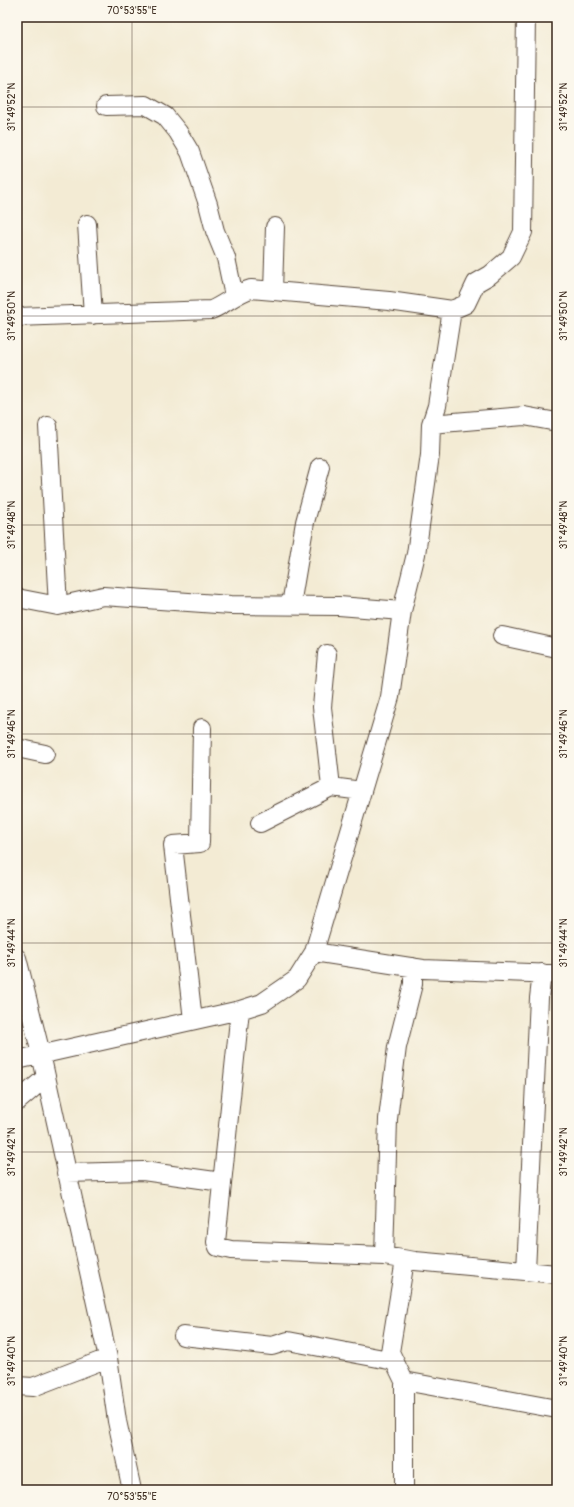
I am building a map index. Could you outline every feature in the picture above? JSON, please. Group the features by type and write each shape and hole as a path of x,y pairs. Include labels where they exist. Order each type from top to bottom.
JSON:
{"street":[{"path":"17,317 211,310 225,305 234,296 251,289 389,301 452,310 466,304 476,283 490,275 511,257 523,232 526,17"},
{"path":"106,106 146,105 165,116 178,132 190,152 208,204 215,231 226,258 234,296"},
{"path":"87,224 93,315"},
{"path":"273,291 274,227"},
{"path":"17,1060 240,1010 262,1003 297,979 314,952 390,697 402,611 416,554 430,455 431,424 440,392 452,310"},
{"path":"431,424 524,416 557,422"},
{"path":"48,426 58,606"},
{"path":"291,605 305,522 320,467"},
{"path":"17,598 58,606 103,596 230,605 339,606 402,611"},
{"path":"502,636 557,648"},
{"path":"327,654 322,707 331,787"},
{"path":"193,1020 173,845 200,843 202,728"},
{"path":"17,748 44,754"},
{"path":"260,823 331,787 362,791"},
{"path":"314,952 413,967 550,974 539,998 526,1272"},
{"path":"17,958 24,1015 41,1054 45,1078 108,1358 117,1421 132,1490"},
{"path":"384,1256 388,1119 397,1047 413,984 413,967"},
{"path":"240,1010 216,1242 218,1247 230,1250 384,1256 405,1260 557,1274"},
{"path":"17,1102 45,1078"},
{"path":"66,1173 143,1171 222,1182"},
{"path":"404,1490 404,1381 390,1352 405,1260"},
{"path":"183,1336 272,1346 288,1341 394,1361"},
{"path":"17,1386 33,1387 108,1358"},
{"path":"404,1381 557,1409"}]}
